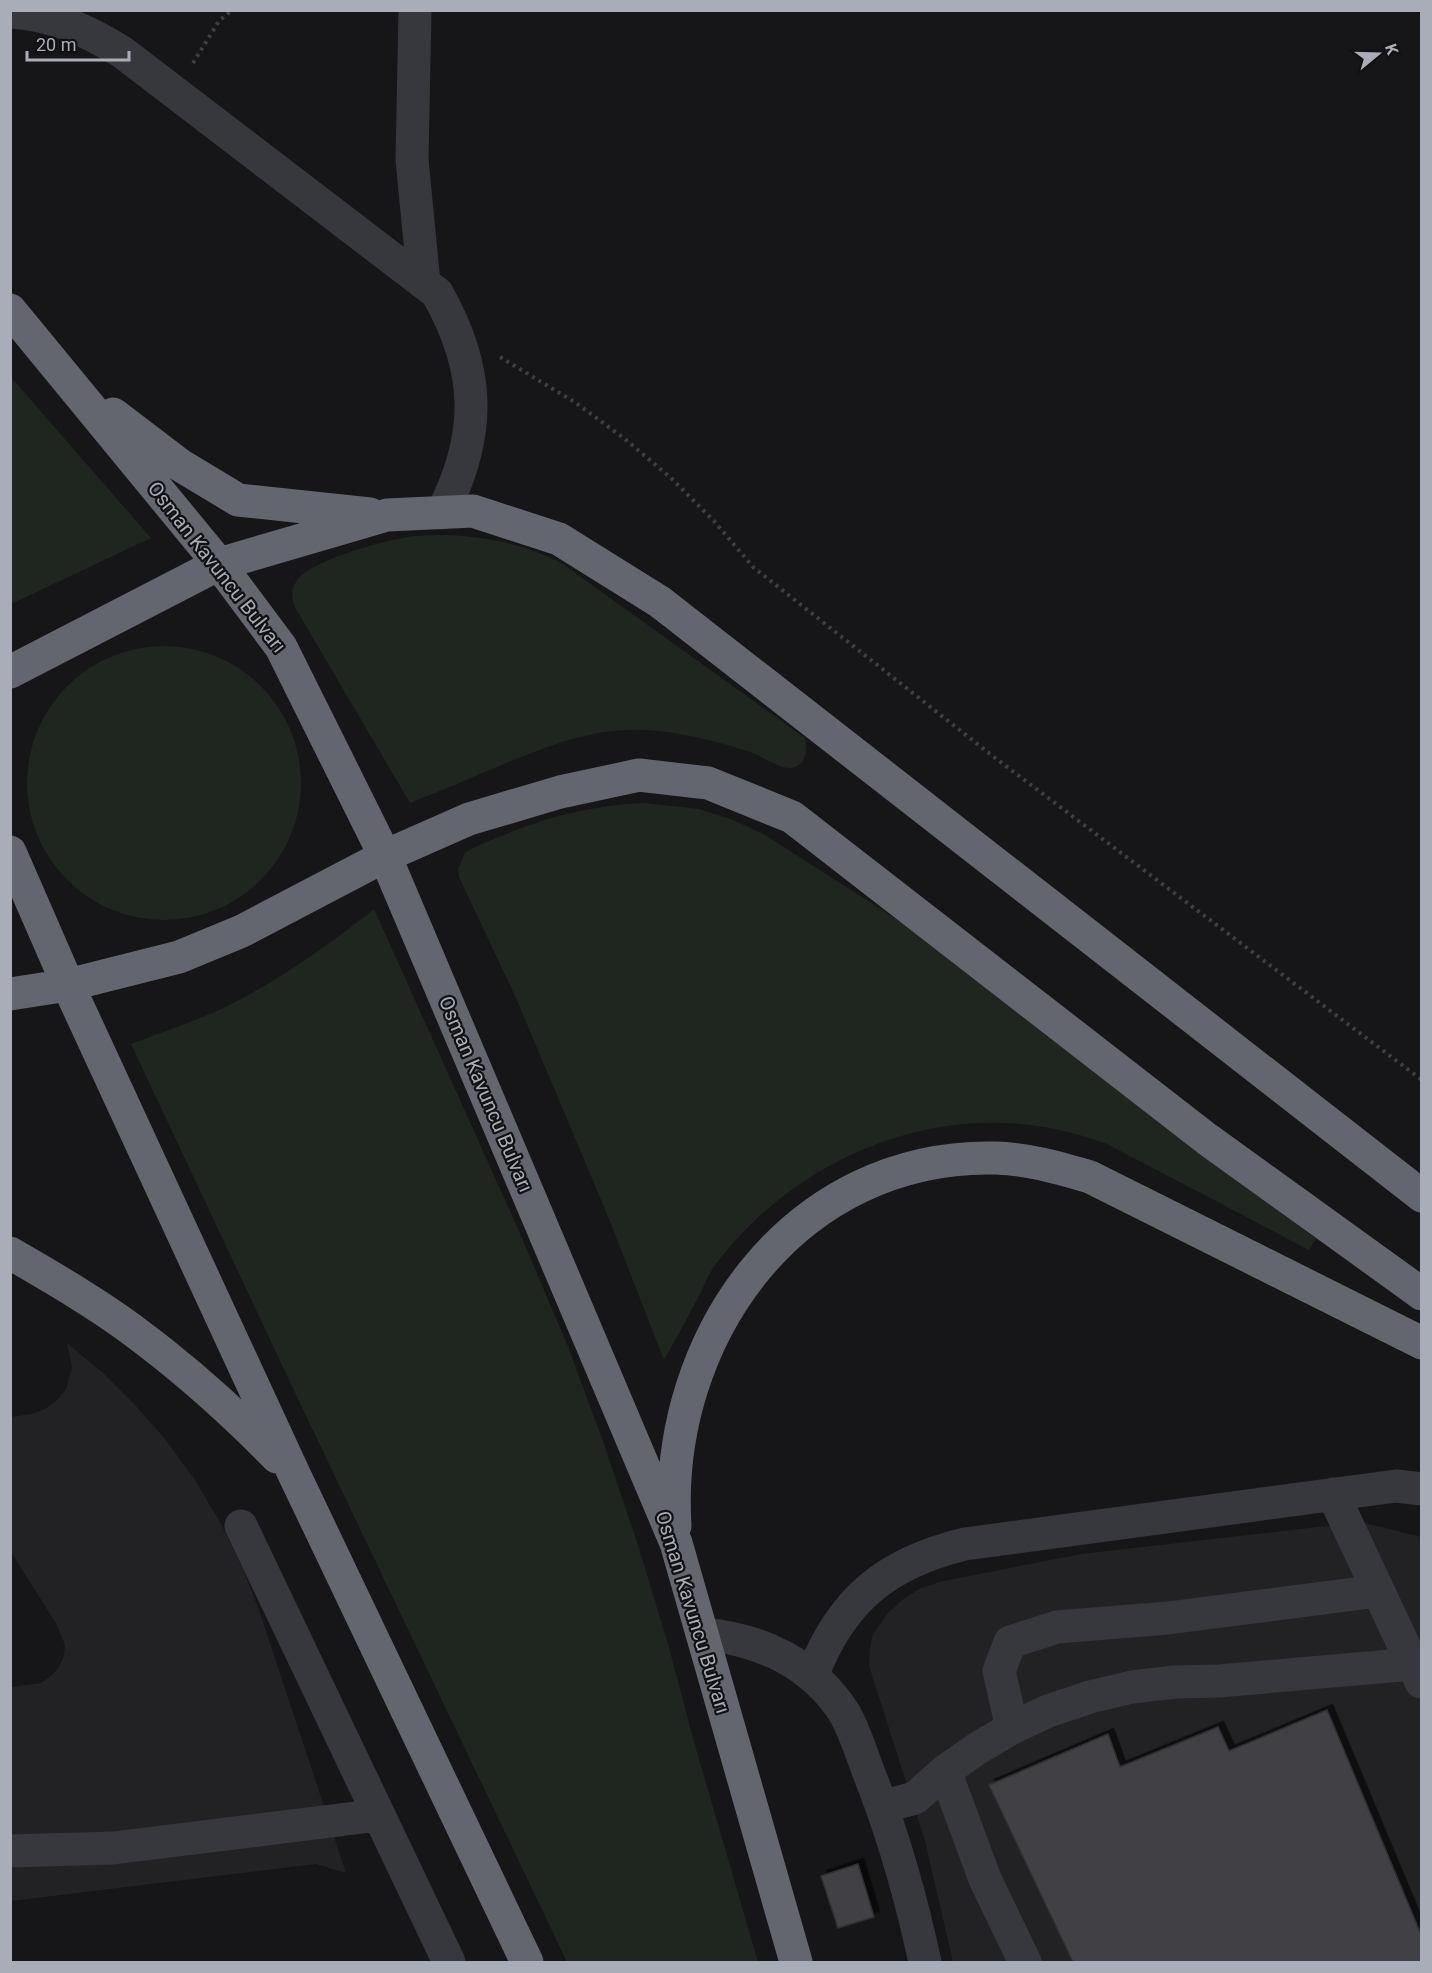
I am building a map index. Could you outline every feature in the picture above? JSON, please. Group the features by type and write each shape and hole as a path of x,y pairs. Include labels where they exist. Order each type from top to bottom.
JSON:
{"highway":[{"name":"Osman Kavuncu Bulvarı","path":"10,310 219,564 281,646 386,856 676,1543 796,1962"},
{"path":"65,377 180,465 238,500 387,515 473,511 559,539 660,602 1422,1196"},
{"path":"10,672 219,564 387,515"},
{"path":"10,994 68,986 179,957 242,931 386,856 469,819 560,792 639,776 708,783 792,817 1207,1139 1422,1294"},
{"path":"10,852 68,986 294,1474 527,1962"},
{"path":"676,1543 675,1459 682,1418 694,1377 728,1306 758,1266 806,1220 834,1201 864,1185 897,1173 964,1159 996,1158 1047,1165 1090,1177 1422,1343"},
{"path":"10,1253 69,1287 130,1328 180,1367 243,1422 294,1474"}],"street":[{"path":"415,10 412,160 424,283"},
{"path":"10,12 47,18 74,26 122,52 437,293 459,336 470,383 471,410 469,437 460,472 442,513"},
{"path":"812,1677 821,1652 834,1629 850,1608 888,1574 912,1560 938,1550 965,1544 1396,1486 1422,1489"},
{"path":"882,1808 915,1797 945,1771 1012,1728 1048,1711 1090,1697 1132,1687 1175,1682 1417,1674 1333,1494"},
{"path":"241,1526 449,1962"},
{"path":"1012,1728 999,1671 1010,1642 1057,1627 1168,1618 1378,1591"},
{"path":"702,1634 749,1641 792,1661 830,1694 846,1715 898,1855 925,1962"},
{"path":"945,1771 985,1879 1024,1962"},
{"path":"10,1851 113,1848 379,1815"},
{"path":"10,1867 61,1851"}],"path":[{"path":"175,92 219,21 232,10"},
{"path":"459,336 538,379 576,403 625,439 671,478 707,514 753,567 990,754 1384,1054 1422,1080"}],"shaded area":[{"path":"10,376 151,538 11,604 10,604"},
{"path":"447,535 505,542 560,562 805,738 806,753 802,762 788,768 750,752 716,742 657,731 595,733 518,758 410,803 296,609 292,592 296,582 304,574 316,566 351,552 403,538"},
{"path":"164,646 204,652 240,669 261,686 278,707 295,743 301,783 295,823 278,859 261,880 240,897 204,914 164,920 124,914 88,897 67,880 50,859 33,823 27,783 33,743 50,707 67,686 88,669 124,652"},
{"path":"644,803 699,809 733,820 765,835 923,936 1316,1239 1309,1250 1107,1144 1072,1133 1037,1126 992,1123 947,1126 903,1135 860,1151 820,1171 783,1196 749,1226 716,1264 664,1360 607,1214 516,998 459,877 458,869 465,853 516,830 588,809"},
{"path":"374,909 519,1231 569,1349 605,1447 668,1644 758,1962 567,1962 131,1044 217,1011 259,989 337,938"},
{"path":"67,1343 103,1373 165,1439 195,1480 221,1524 243,1569 261,1616 346,1873 316,1864 11,1901 11,1687 41,1683 51,1676 59,1667 64,1656 65,1645 57,1625 11,1552 10,1417 32,1414 45,1409 66,1389 72,1367"},
{"path":"1361,1522 1421,1537 1421,1962 953,1962 925,1841 869,1666 873,1635 887,1614 919,1589 939,1582 1081,1554"}],"building":[{"path":"1327,1710 1422,1937 1422,1962 1073,1962 989,1785 1108,1734 1120,1767 1218,1727 1229,1751"},
{"path":"858,1864 874,1917 838,1928 821,1876"}]}
